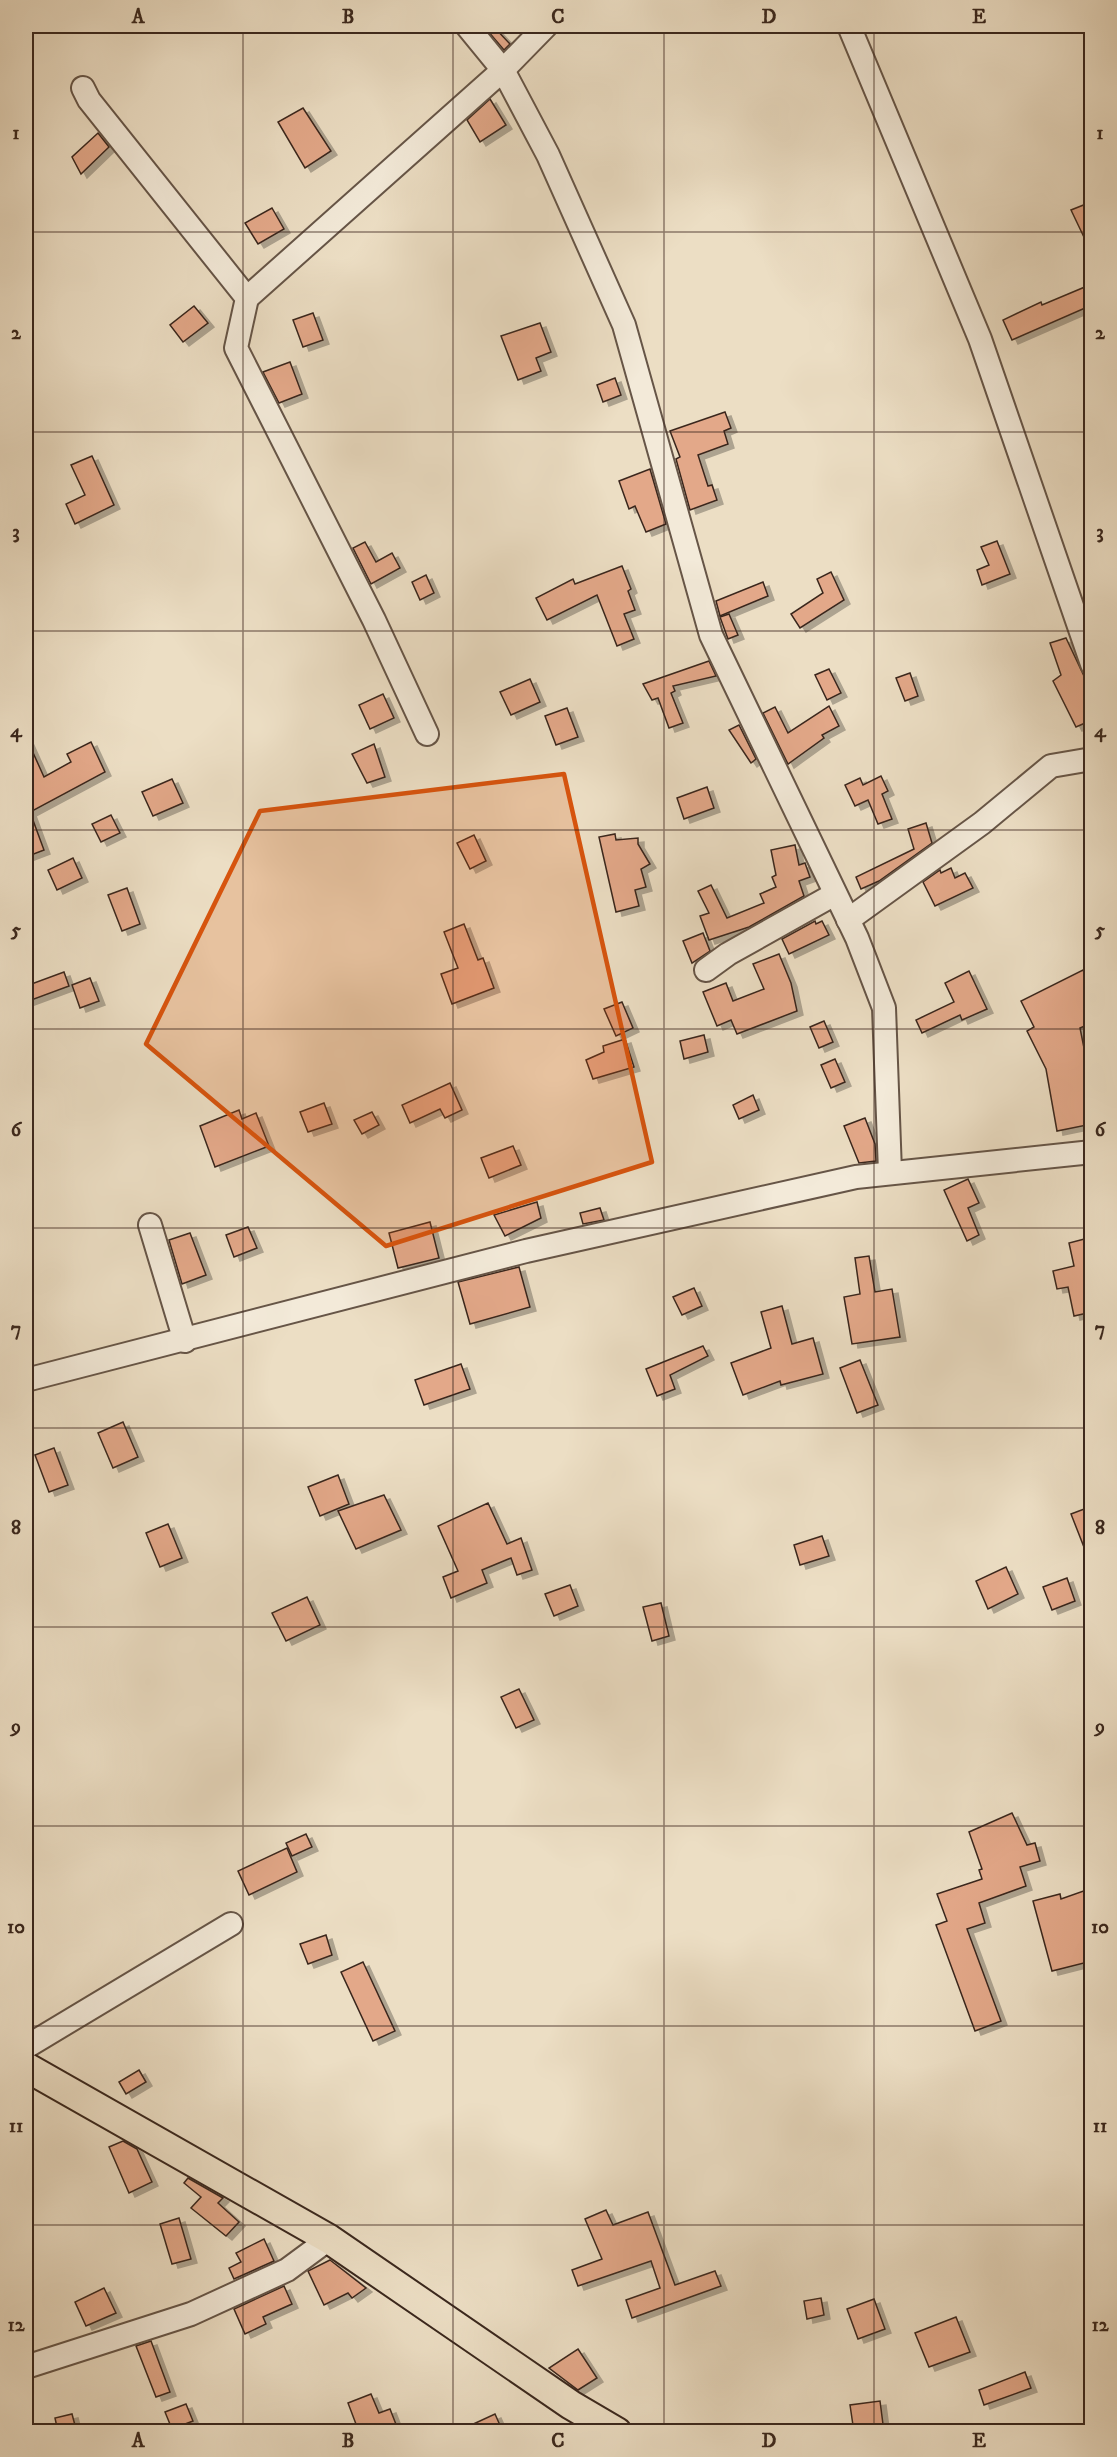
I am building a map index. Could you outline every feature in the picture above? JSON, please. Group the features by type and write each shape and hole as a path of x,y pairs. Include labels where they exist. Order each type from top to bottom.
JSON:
{"main road":[{"path":"26,2067 329,2239 570,2405 617,2432"}],"street":[{"path":"467,26 503,70 548,155 624,324 711,635 848,920 884,1008 890,1172"},
{"path":"428,734 374,620 236,348 247,297 503,70 546,26"},
{"path":"849,26 980,339 1092,664"},
{"path":"83,88 89,100 247,297"},
{"path":"848,920 982,823 1051,766 1092,759"},
{"path":"706,970 728,954 835,894"},
{"path":"26,1380 526,1251 856,1177 1092,1152"},
{"path":"150,1225 184,1341"},
{"path":"26,2047 231,1924"},
{"path":"26,2367 191,2314 287,2270 329,2239"}],"highlighted area":[{"path":"564,774 652,1162 386,1246 146,1044 260,811"}],"building":[{"path":"493,26 510,44 504,50 487,30"},
{"path":"490,99 506,125 480,142 467,120"},
{"path":"303,108 331,151 305,168 278,122"},
{"path":"98,133 109,147 81,174 72,157"},
{"path":"1086,204 1092,217 1092,254 1071,210"},
{"path":"272,208 284,229 258,244 245,223"},
{"path":"1092,284 1092,305 1012,340 1003,320 1041,302 1042,305"},
{"path":"194,306 208,323 183,342 170,325"},
{"path":"313,313 323,340 303,347 293,320"},
{"path":"540,323 551,352 536,358 541,371 518,380 501,336"},
{"path":"290,362 302,394 279,403 263,372"},
{"path":"615,378 621,395 603,402 597,385"},
{"path":"725,412 731,428 724,431 728,444 698,455 708,486 712,485 717,500 690,510 676,459 680,457 670,431"},
{"path":"92,456 114,505 75,524 66,504 85,495 71,465"},
{"path":"650,469 666,524 646,532 635,506 629,509 619,481"},
{"path":"997,541 1010,574 982,585 977,570 989,565 981,547"},
{"path":"365,542 376,562 392,553 400,568 371,584 353,548"},
{"path":"622,566 631,589 628,591 635,610 624,614 634,639 617,646 597,595 547,620 536,598 573,579 575,584"},
{"path":"831,572 844,600 800,628 791,614 823,593 817,579"},
{"path":"426,575 434,593 420,600 412,582"},
{"path":"763,582 768,596 720,616 716,601"},
{"path":"729,614 738,635 728,639 720,617"},
{"path":"1066,638 1092,693 1092,720 1076,727 1053,681 1061,675 1050,643"},
{"path":"709,661 716,676 673,686 675,691 671,693 683,723 669,728 658,698 652,700 643,684"},
{"path":"829,669 841,693 827,700 815,675"},
{"path":"910,673 918,696 905,701 896,678"},
{"path":"530,679 540,702 511,715 500,692"},
{"path":"383,694 394,718 370,729 359,705"},
{"path":"829,706 839,726 822,735 824,738 788,764 763,713 775,707 788,733"},
{"path":"567,708 578,737 556,745 545,716"},
{"path":"739,725 756,759 751,763 729,730"},
{"path":"26,737 44,777 71,762 67,754 91,742 105,772 30,812 44,850 26,857"},
{"path":"374,744 385,777 367,783 352,754"},
{"path":"881,776 888,791 882,794 892,819 878,824 868,800 855,806 845,785 860,778 863,785"},
{"path":"172,779 183,803 153,816 142,792"},
{"path":"707,787 714,808 684,819 677,798"},
{"path":"111,815 120,833 101,842 92,824"},
{"path":"926,823 932,843 879,881 861,889 856,877 914,849 908,829"},
{"path":"615,834 616,840 638,838 638,844 650,864 641,869 646,887 635,890 639,906 616,912 599,837"},
{"path":"474,835 486,861 470,869 457,843"},
{"path":"795,845 799,865 805,863 810,877 799,881 804,896 749,927 709,940 700,916 709,913 698,891 711,885 727,918 764,903 760,894 776,887 772,877 776,875 771,850"},
{"path":"73,858 82,878 57,890 48,870"},
{"path":"951,868 955,878 965,873 973,888 935,906 923,882 940,870 941,873"},
{"path":"127,888 140,924 122,931 108,895"},
{"path":"815,921 816,924 822,921 829,935 789,954 782,939"},
{"path":"464,924 478,960 483,958 494,988 452,1004 441,974 458,968 444,932"},
{"path":"703,933 710,951 692,963 683,941"},
{"path":"779,954 791,983 797,1011 737,1034 731,1020 717,1026 703,992 726,983 733,1001 764,989 753,964"},
{"path":"1083,970 1092,989 1092,1023 1080,1028 1092,1088 1092,1124 1057,1131 1046,1069 1027,1031 1034,1027 1021,1001"},
{"path":"969,971 987,1009 962,1020 960,1015 922,1033 916,1020 954,1002 945,983"},
{"path":"64,972 69,986 26,1002 26,986"},
{"path":"90,978 99,1001 80,1008 72,985"},
{"path":"622,1002 633,1028 616,1036 604,1009"},
{"path":"824,1021 833,1042 819,1048 810,1027"},
{"path":"704,1035 708,1052 684,1059 680,1041"},
{"path":"625,1039 634,1067 593,1079 586,1060 604,1052 603,1046"},
{"path":"835,1059 845,1082 831,1088 821,1065"},
{"path":"450,1083 462,1110 445,1118 440,1109 410,1123 402,1105"},
{"path":"753,1095 759,1110 739,1119 733,1105"},
{"path":"324,1103 332,1124 308,1132 300,1112"},
{"path":"239,1110 242,1119 256,1113 269,1146 215,1167 200,1126"},
{"path":"372,1112 379,1125 362,1134 354,1120"},
{"path":"865,1118 875,1144 876,1161 859,1163 844,1126"},
{"path":"513,1146 521,1165 489,1178 481,1158"},
{"path":"968,1179 979,1203 968,1208 979,1235 967,1241 944,1190"},
{"path":"537,1202 541,1218 505,1236 494,1215"},
{"path":"600,1208 604,1220 583,1224 580,1213"},
{"path":"430,1222 439,1258 398,1268 389,1233"},
{"path":"248,1227 257,1248 234,1257 226,1235"},
{"path":"190,1233 206,1275 182,1284 169,1240"},
{"path":"1092,1237 1092,1312 1074,1316 1068,1287 1057,1289 1053,1271 1074,1266 1069,1243"},
{"path":"869,1256 875,1292 892,1289 900,1337 852,1344 844,1297 860,1294 855,1258"},
{"path":"519,1267 530,1307 470,1324 458,1282"},
{"path":"694,1288 702,1306 682,1315 673,1297"},
{"path":"782,1306 792,1344 813,1338 823,1374 781,1385 780,1381 743,1395 731,1363 771,1348 761,1312"},
{"path":"703,1346 708,1356 670,1375 675,1389 657,1396 646,1369"},
{"path":"860,1360 878,1405 857,1413 840,1368"},
{"path":"461,1364 470,1389 424,1405 415,1380"},
{"path":"123,1422 138,1457 113,1468 98,1433"},
{"path":"54,1448 68,1485 49,1492 35,1455"},
{"path":"338,1475 349,1504 320,1516 308,1487"},
{"path":"384,1495 401,1530 356,1549 338,1511"},
{"path":"488,1503 507,1544 521,1538 532,1570 517,1575 511,1558 482,1570 487,1583 451,1598 443,1577 458,1571 438,1526"},
{"path":"1092,1506 1092,1565 1091,1565 1071,1514"},
{"path":"168,1524 182,1558 160,1567 146,1533"},
{"path":"822,1536 829,1556 800,1565 794,1545"},
{"path":"1006,1567 1018,1594 988,1609 976,1581"},
{"path":"1067,1578 1075,1601 1052,1610 1043,1587"},
{"path":"570,1585 578,1606 554,1616 545,1594"},
{"path":"307,1597 320,1625 286,1641 272,1613"},
{"path":"661,1603 669,1636 652,1641 643,1607"},
{"path":"519,1689 534,1720 516,1728 501,1697"},
{"path":"1012,1813 1027,1845 1035,1843 1040,1861 1020,1867 1026,1886 979,1903 985,1923 967,1929 1001,2021 975,2031 936,1925 947,1921 937,1894 982,1879 979,1870 982,1869 969,1832"},
{"path":"306,1834 312,1847 292,1856 286,1843"},
{"path":"287,1848 297,1872 249,1895 238,1871"},
{"path":"1092,1888 1092,1961 1052,1971 1033,1901 1060,1894 1061,1899"},
{"path":"326,1935 332,1955 308,1964 300,1944"},
{"path":"363,1962 395,2031 373,2041 341,1972"},
{"path":"139,2070 146,2082 126,2094 119,2082"},
{"path":"123,2141 137,2149 152,2182 129,2193 109,2147"},
{"path":"188,2178 223,2198 218,2203 239,2222 226,2236 191,2208 201,2197 184,2183"},
{"path":"606,2210 613,2225 648,2212 675,2285 715,2271 721,2286 632,2318 626,2300 660,2288 651,2261 578,2286 572,2270 602,2259 585,2219"},
{"path":"179,2218 191,2259 172,2264 160,2224"},
{"path":"264,2239 274,2261 234,2279 229,2268 241,2262 236,2253"},
{"path":"330,2260 366,2288 352,2298 348,2293 324,2305 308,2271"},
{"path":"284,2286 292,2304 263,2317 266,2324 245,2334 234,2309"},
{"path":"104,2288 116,2313 86,2326 75,2302"},
{"path":"821,2298 824,2315 807,2319 804,2301"},
{"path":"874,2299 885,2329 858,2339 847,2309"},
{"path":"956,2317 970,2352 929,2367 915,2333"},
{"path":"151,2341 170,2392 156,2397 136,2346"},
{"path":"578,2349 597,2378 578,2390 549,2368"},
{"path":"1025,2372 1031,2388 984,2405 979,2390"},
{"path":"371,2394 379,2413 390,2409 399,2432 359,2432 348,2403"},
{"path":"880,2401 884,2432 854,2432 850,2405"},
{"path":"186,2404 193,2421 172,2429 165,2412"},
{"path":"72,2414 76,2429 58,2432 55,2418"},
{"path":"495,2414 503,2432 456,2432"}]}
